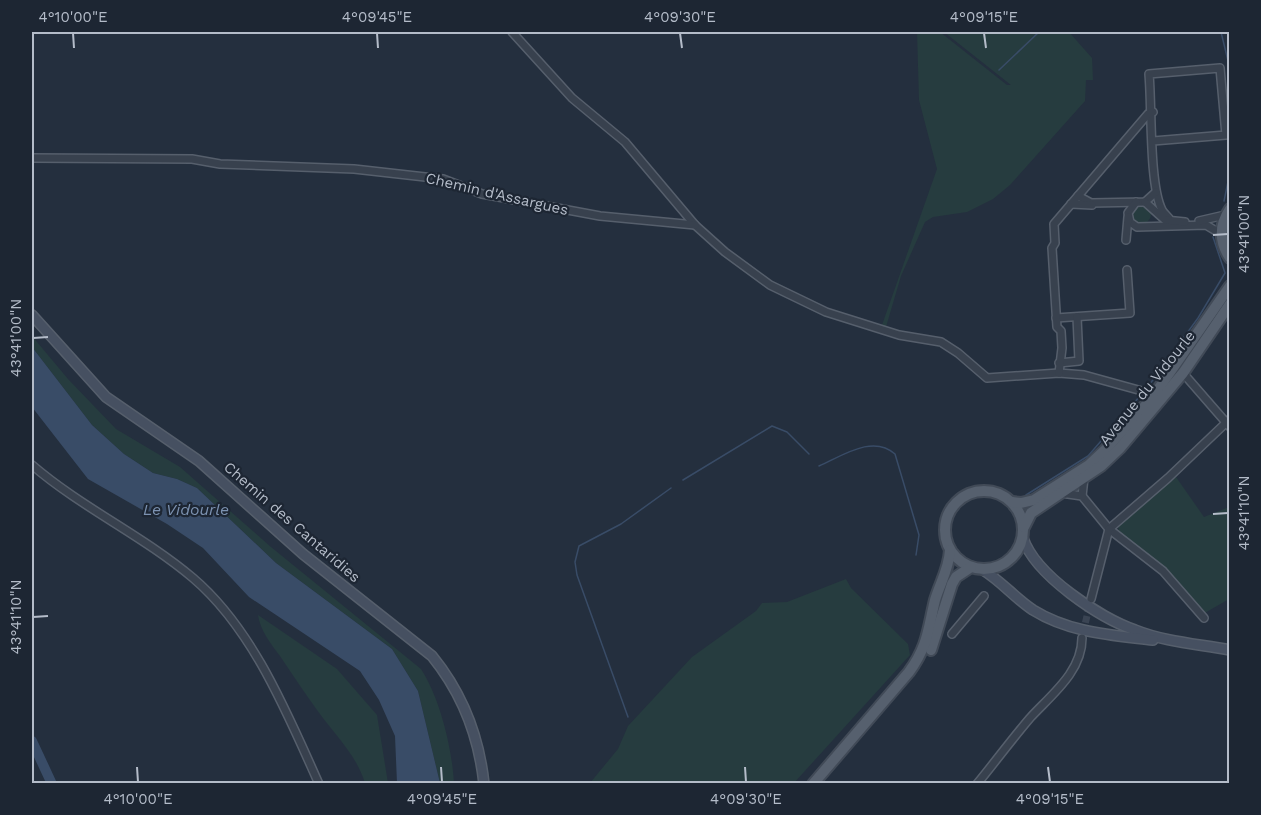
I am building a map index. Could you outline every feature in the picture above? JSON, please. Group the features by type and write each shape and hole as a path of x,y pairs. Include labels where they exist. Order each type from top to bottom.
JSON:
{"main road":[{"path":"1227,212 1221,234 1230,258"},
{"name":"Avenue du Vidourle","path":"1012,502 1021,503 1034,500 1089,465 1152,398 1187,351 1230,286"},
{"name":"Avenue du Vidourle","path":"1023,533 1031,513 1084,478 1120,448 1183,373 1230,304"},
{"path":"813,783 922,653 930,631 935,602 948,568 950,550 945,525 957,502 980,491 997,493 1012,502 1021,516 1023,533 1018,551 1009,561 996,568 983,570 971,567 957,559 950,550"},
{"path":"836,758 843,754 921,667 936,637 944,601 956,576 971,567"}],"street":[{"path":"512,32 572,98 625,142 694,225 734,259 770,285 826,312 878,326 899,335 941,342 958,353 987,378 1059,373 1102,379 1142,391 1152,398"},
{"path":"1153,141 1228,135 1220,68 1149,74 1156,192 1170,220"},
{"path":"1059,373 1061,333 1057,327 1056,318 1052,248 1054,224 1153,112"},
{"path":"1142,124 1152,121"},
{"name":"Chemin d'Assargues","path":"32,158 192,159 220,164 354,169 443,179 482,194 522,202 640,221 694,225"},
{"path":"1078,196 1091,203 1145,202 1156,192"},
{"path":"1136,202 1128,215 1126,240 1152,222 1159,202"},
{"path":"1145,202 1165,220 1211,220 1227,212"},
{"path":"1071,204 1077,206 1119,205 1132,224 1143,227 1206,225 1221,234"},
{"path":"1056,318 1130,313 1127,270"},
{"name":"Chemin des Cantaridies","path":"32,315 106,397 199,461 296,549 432,656 448,676 465,710 476,738 484,783"},
{"path":"1059,363 1079,361 1077,317"},
{"path":"1091,599 1109,529 1228,423 1183,373"},
{"path":"32,465 70,496 161,553 211,595 226,613 268,678 320,783"},
{"path":"1082,496 1084,478"},
{"path":"1061,493 1082,496 1109,529 1163,571 1204,618"},
{"path":"1023,533 1034,558 1078,598 1122,625 1166,640"},
{"path":"983,570 1025,604 1057,622 1090,632 1230,650"},
{"path":"952,634 984,596"},
{"path":"977,783 1030,719 1067,680 1082,651 1082,638"}],"green space":[{"path":"917,32 940,32 1007,85 1011,85 944,32 1069,32 1092,58 1093,80 1086,80 1085,101 1010,185 993,199 967,212 933,217 925,222 901,276 886,327 882,325 937,169 919,100"},
{"path":"1141,204 1148,207 1151,214 1148,221 1141,224 1134,221 1131,214 1134,207"},
{"path":"32,336 68,379 116,429 180,467 271,547 421,669 434,694 444,724 451,754 454,783 440,783 418,691 392,649 276,563 197,488 177,479 153,473 124,454 92,425 32,347"},
{"path":"1176,477 1204,517 1229,507 1229,599 1203,614 1165,573 1119,533 1118,524"},
{"path":"846,579 851,588 908,644 910,655 794,783 590,783 618,749 628,726 692,657 756,611 762,603 787,602"},
{"path":"258,615 337,669 377,715 388,783 365,783 350,753 270,642"}],"water":[{"name":"Le Vidourle","path":"32,347 92,425 124,454 153,473 177,479 197,488 276,563 392,649 418,691 440,783 397,783 395,736 379,700 360,671 249,597 203,548 167,524 88,479 32,407"}],"waterway":[{"path":"999,70 1039,32"},
{"path":"1221,32 1230,69"},
{"path":"1224,201 1230,172"},
{"path":"1147,388 1198,318 1225,273 1213,237"},
{"path":"1026,495 1088,456 1140,396"},
{"path":"683,480 772,426 787,432 809,454"},
{"path":"819,466 867,446 886,448 895,454 919,535 916,555"},
{"path":"628,717 577,575 575,562 579,546 621,524 671,488"},
{"name":"Le Vidourle","path":"32,741 52,784"}],"tunnel":[{"path":"1083,633 1090,603"}]}
